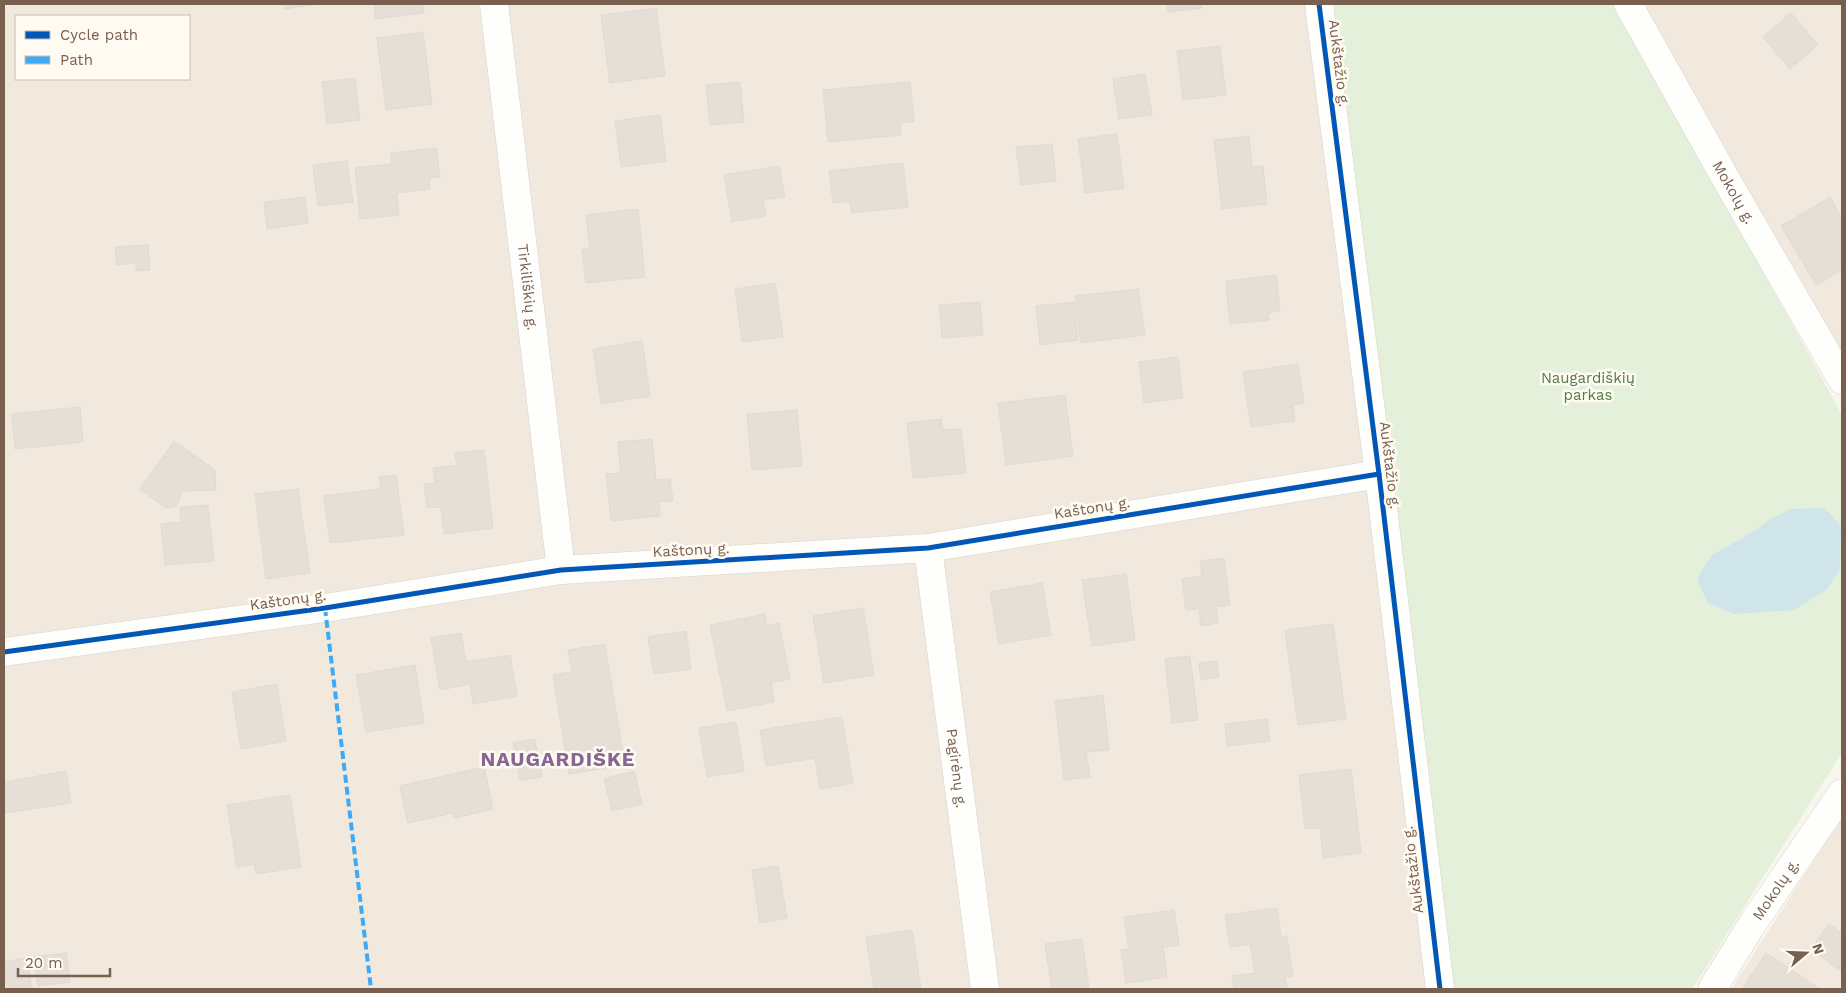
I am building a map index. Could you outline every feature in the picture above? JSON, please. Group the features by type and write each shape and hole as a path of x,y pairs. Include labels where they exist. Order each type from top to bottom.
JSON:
{"street":[{"name":"Tirkiliškių g.","path":"494,4 561,570"},
{"name":"Aukštažio g.","path":"1319,4 1379,474 1440,989"},
{"name":"Mokolų g.","path":"1628,4 1730,188 1842,380"},
{"name":"Kaštonų g.","path":"4,652 325,608 561,570 928,548 1379,474"},
{"name":"Pagirėnų g.","path":"928,548 985,989"},
{"name":"Mokolų g.","path":"1712,989 1751,926 1842,793"}],"shaded area":[{"path":"4,4 1310,4 1430,989 4,989"},
{"path":"1641,4 1842,4 1842,352"},
{"path":"1825,508 1841,526 1840,570 1826,590 1794,610 1734,614 1707,603 1697,578 1712,555 1754,531 1769,520 1791,509"},
{"path":"1842,817 1842,989 1731,989"}],"green space":[{"name":"Naugardiškių parkas","path":"1333,4 1616,4 1842,415 1842,753 1692,989 1447,989","holes":["1754,531 1697,578 1712,555"]}],"building":[{"path":"284,4 318,4 285,9"},
{"path":"374,4 423,4 424,13 375,19"},
{"path":"1167,4 1202,4 1202,8 1168,12"},
{"path":"656,8 665,76 610,83 601,15"},
{"path":"1791,13 1818,45 1790,69 1763,37"},
{"path":"423,32 432,104 386,110 377,38"},
{"path":"1220,46 1226,95 1183,100 1177,51"},
{"path":"1145,74 1152,115 1119,119 1113,79"},
{"path":"355,78 360,120 327,124 322,82"},
{"path":"740,82 744,122 710,125 706,85"},
{"path":"910,82 914,121 900,123 901,135 828,142 823,90"},
{"path":"660,115 666,161 621,167 615,121"},
{"path":"1117,134 1124,188 1085,193 1078,139"},
{"path":"1249,136 1252,167 1263,166 1267,204 1222,209 1214,140"},
{"path":"1052,144 1056,181 1021,185 1016,147"},
{"path":"436,148 440,177 429,178 430,189 397,193 399,215 360,219 355,168 392,164 391,153"},
{"path":"347,161 353,202 318,206 313,165"},
{"path":"903,163 908,207 851,213 850,201 833,203 829,171"},
{"path":"779,166 785,197 763,200 766,216 732,222 724,175"},
{"path":"305,197 308,223 267,229 264,202"},
{"path":"1830,197 1842,218 1842,269 1816,285 1781,226"},
{"path":"638,209 645,277 586,283 582,250 590,249 586,215"},
{"path":"148,245 150,270 136,271 136,263 117,265 115,247"},
{"path":"1276,275 1280,311 1268,313 1269,320 1230,324 1226,281"},
{"path":"775,283 783,337 742,342 735,289"},
{"path":"1138,289 1145,335 1081,343 1075,296"},
{"path":"980,302 983,335 942,338 939,305"},
{"path":"1074,302 1078,340 1040,345 1036,306"},
{"path":"642,341 650,396 601,404 593,349"},
{"path":"1178,357 1183,398 1144,403 1139,362"},
{"path":"1298,364 1304,403 1293,405 1295,421 1251,427 1243,372"},
{"path":"1065,395 1073,456 1006,465 998,403"},
{"path":"80,407 83,442 15,449 12,414"},
{"path":"797,410 802,466 752,470 747,414"},
{"path":"941,419 943,430 961,429 966,473 913,478 907,423"},
{"path":"652,439 656,480 670,479 673,501 659,502 660,516 611,521 606,474 621,473 618,442"},
{"path":"174,441 215,470 216,490 182,491 177,506 166,508 140,489"},
{"path":"484,450 493,528 444,534 441,507 427,508 424,484 435,483 433,468 457,465 455,453"},
{"path":"396,475 404,535 330,543 324,496 381,489 379,477"},
{"path":"298,489 310,573 266,579 255,494"},
{"path":"208,505 214,561 165,565 161,524 181,522 180,507"},
{"path":"1224,558 1230,605 1216,607 1218,623 1201,626 1199,609 1186,610 1182,579 1202,576 1200,561"},
{"path":"1126,574 1135,640 1092,646 1082,580"},
{"path":"1042,583 1051,635 999,644 990,592"},
{"path":"863,608 874,675 824,683 813,616"},
{"path":"765,614 767,626 779,623 790,679 771,683 774,702 727,711 710,625"},
{"path":"1333,624 1346,719 1298,725 1285,630"},
{"path":"686,631 691,669 654,674 648,637"},
{"path":"461,633 466,662 510,655 517,696 473,704 470,684 440,690 431,638"},
{"path":"605,644 625,765 569,774 553,675 572,672 568,650"},
{"path":"1190,656 1198,720 1172,723 1165,659"},
{"path":"1217,661 1219,677 1201,680 1199,663"},
{"path":"415,665 424,723 366,732 356,675"},
{"path":"277,684 286,741 241,749 232,692"},
{"path":"1103,695 1109,750 1086,752 1090,777 1064,780 1055,701"},
{"path":"842,717 853,783 820,789 815,758 766,766 760,730"},
{"path":"1267,719 1270,741 1227,746 1225,724"},
{"path":"736,722 744,771 707,777 699,728"},
{"path":"535,739 542,777 520,780 513,743"},
{"path":"484,767 493,809 454,818 453,813 408,823 400,786"},
{"path":"1351,769 1361,853 1323,858 1320,828 1305,829 1299,775"},
{"path":"66,771 71,803 5,813 4,782"},
{"path":"634,771 642,804 612,811 604,779"},
{"path":"290,795 301,867 256,874 254,864 237,867 227,805"},
{"path":"778,866 787,918 760,923 752,870"},
{"path":"1277,908 1281,937 1287,936 1293,976 1285,977 1287,989 1234,989 1232,976 1255,973 1250,944 1230,947 1225,915"},
{"path":"1174,910 1179,945 1163,947 1167,977 1126,983 1121,950 1129,949 1124,917"},
{"path":"1829,924 1842,933 1842,972 1811,949"},
{"path":"912,930 921,989 874,989 866,937"},
{"path":"1082,939 1089,989 1052,989 1045,944"},
{"path":"66,953 70,982 38,986 34,957"},
{"path":"1766,953 1820,989 1742,989"},
{"path":"27,958 32,989 4,989 4,962"}],"marked path":[{"path":"325,608 371,989"}],"cycle path":[{"path":"1319,4 1379,474 1440,989"},
{"path":"4,652 325,608 561,570 928,548 1379,474"}],"district":[{"name":"NAUGARDIŠKĖ","path":"558,759"}]}
